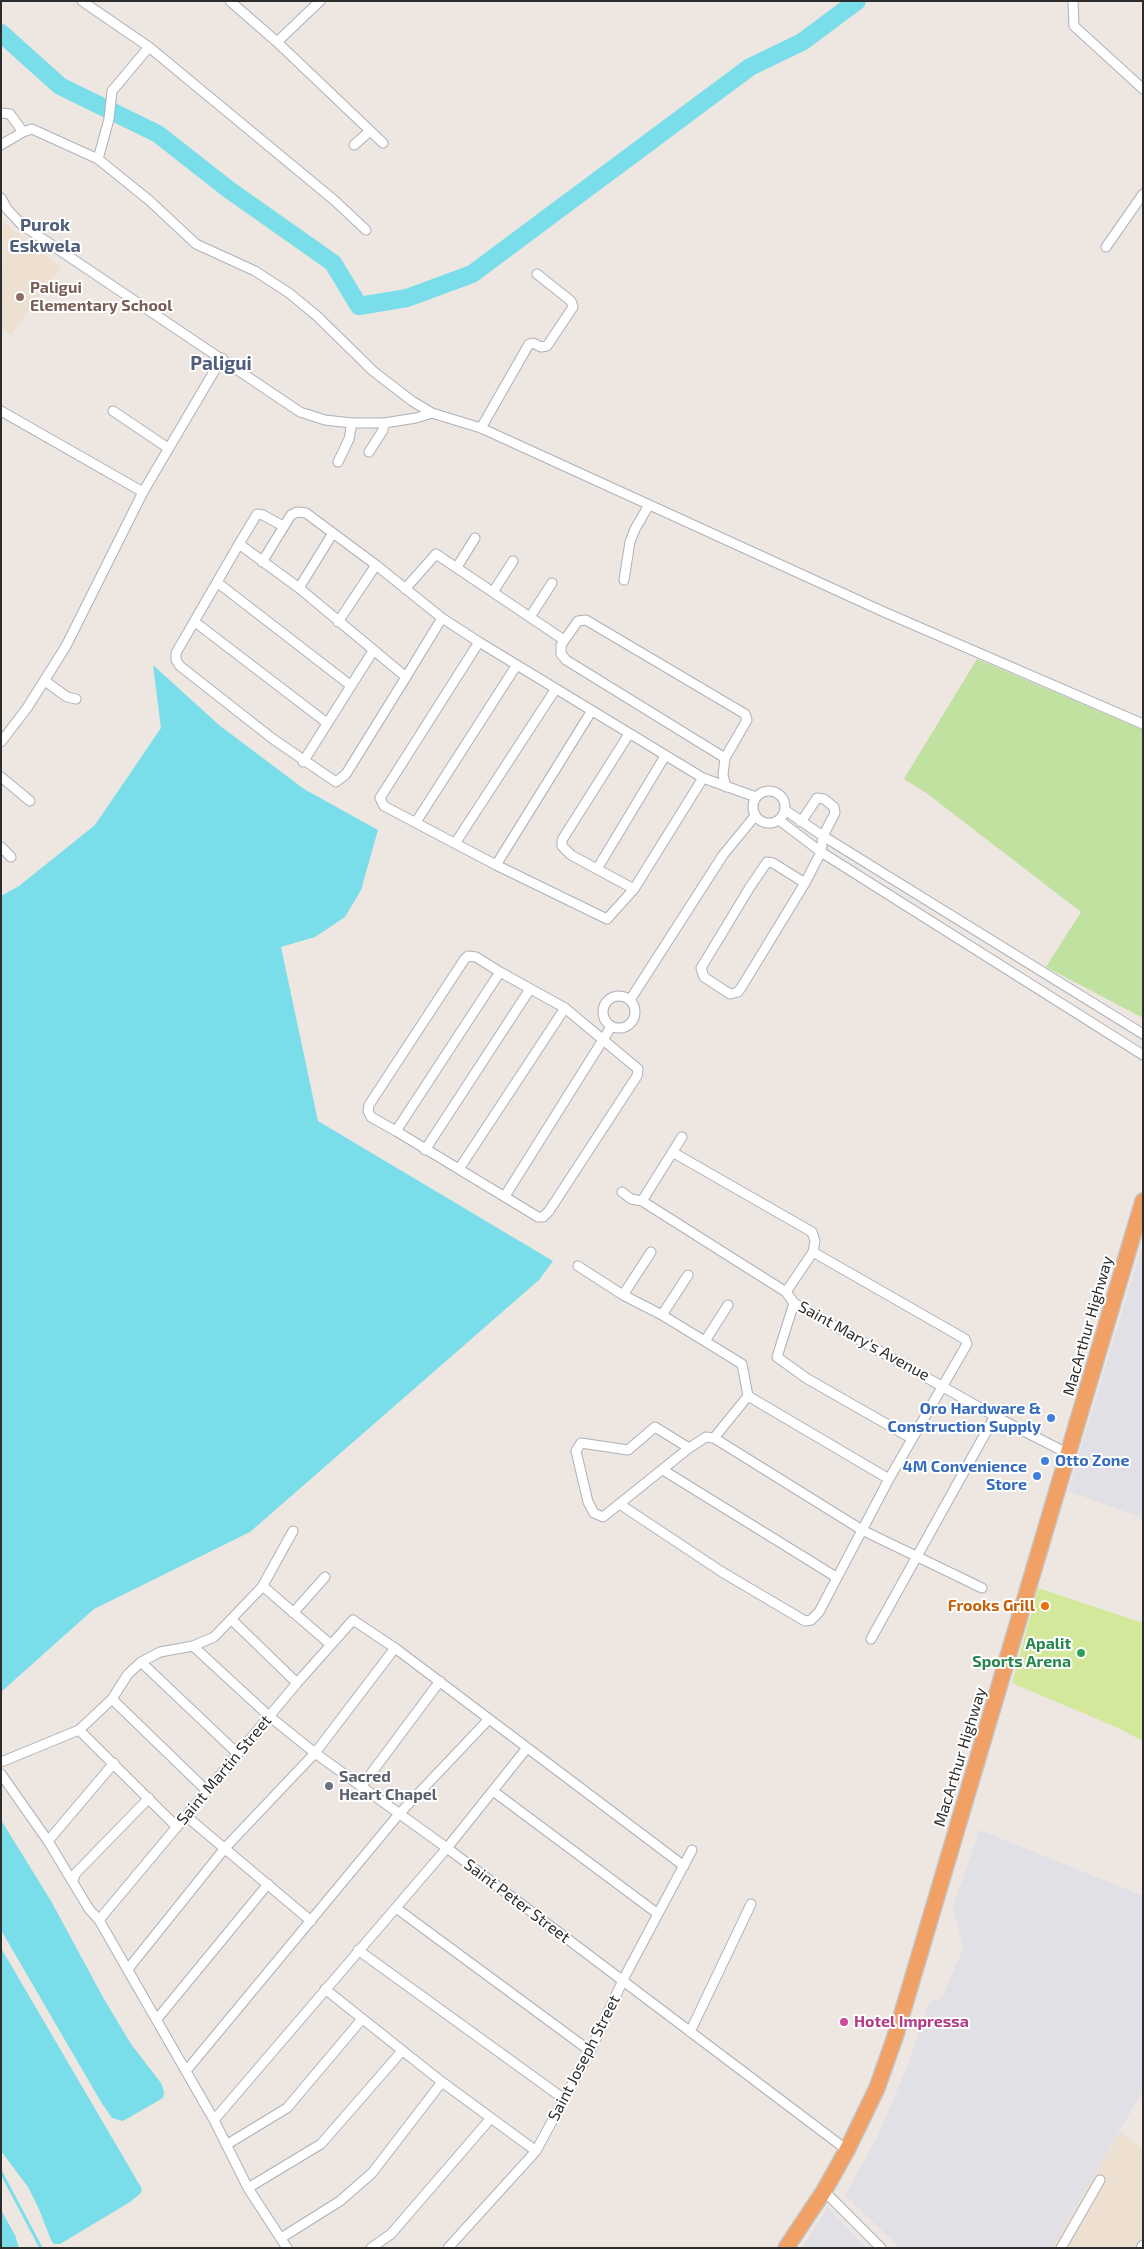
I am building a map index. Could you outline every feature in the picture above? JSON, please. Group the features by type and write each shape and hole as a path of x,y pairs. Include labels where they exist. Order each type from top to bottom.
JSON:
{"highway":[{"name":"MacArthur Highway","path":"786,2248 824,2192 847,2150 877,2088 898,2028 1143,1201"}],"street":[{"path":"82,1 149,47 366,230"},
{"path":"230,1 277,42 383,143"},
{"path":"277,42 320,1"},
{"path":"1073,1 1074,26 1143,89"},
{"path":"98,159 109,119 112,91 149,47"},
{"path":"1,113 10,114 22,132"},
{"path":"1,145 22,132 32,130 98,159 150,201 196,244 255,271 288,293 317,316 373,371 412,401 432,413 482,428 884,612 1143,724"},
{"path":"354,145 370,131"},
{"path":"1106,247 1143,194"},
{"path":"1,198 7,209 22,225 300,412 324,420 352,423 384,423 416,418 432,413"},
{"path":"482,428 530,344 533,343 541,347 547,346 573,307 571,301 537,274"},
{"path":"1,742 45,681 66,646 142,492 222,358"},
{"path":"1,411 142,492"},
{"path":"113,411 168,448"},
{"path":"338,462 349,439 352,423"},
{"path":"369,452 383,430 384,423"},
{"path":"624,580 630,542 649,505"},
{"path":"262,562 282,526 297,512 306,513 376,565 442,618 516,666 703,778 756,798"},
{"path":"282,526 263,514 257,514 176,653 176,660 180,666 304,762 333,780 339,781 342,779 442,618"},
{"path":"298,588 333,533"},
{"path":"457,567 475,538"},
{"path":"239,544 298,588 406,677"},
{"path":"406,589 436,554 564,640"},
{"path":"493,592 513,561"},
{"path":"338,622 376,565"},
{"path":"218,583 350,685"},
{"path":"530,617 552,583"},
{"path":"725,758 566,660 561,654 564,640 578,621 586,620 745,714 747,720 725,758 723,775 726,787"},
{"path":"195,622 327,723"},
{"path":"479,642 380,798 384,806 456,842 496,865 607,919 634,888 703,778"},
{"path":"304,762 350,685 373,651"},
{"path":"416,822 516,666"},
{"path":"45,681 67,697 76,699"},
{"path":"456,842 555,690"},
{"path":"496,865 592,712"},
{"path":"629,734 562,840 565,850 634,888"},
{"path":"597,869 665,756"},
{"path":"1,777 30,801"},
{"path":"764,791 774,791 783,797 785,810 779,820 767,823 755,816 753,808 756,798 764,791"},
{"path":"801,822 817,798 824,799 834,807 835,813 822,836 821,852 805,883 738,992 730,994 704,977 701,968 750,887 768,862 773,863 805,883"},
{"path":"785,810 822,836 1143,1034"},
{"path":"630,1000 723,855 755,816"},
{"path":"779,820 821,852 1143,1055"},
{"path":"1,847 11,857"},
{"path":"988,958 997,945"},
{"path":"468,956 476,957 530,989 565,1008 638,1069 637,1076 546,1215 538,1217 371,1117 369,1105 468,956"},
{"path":"396,1131 500,972"},
{"path":"426,1150 530,989"},
{"path":"615,996 630,1000 634,1004 636,1015 631,1024 622,1029 611,1027 603,1013 606,1003 615,996"},
{"path":"459,1169 565,1008"},
{"path":"1104,1031 1112,1015"},
{"path":"505,1196 611,1027"},
{"path":"642,1201 674,1153 682,1137"},
{"path":"674,1153 812,1232 815,1241 813,1252 786,1292"},
{"name":"Saint Mary's Avenue","path":"622,1192 631,1199 642,1201 786,1292 794,1303 995,1416 1069,1454"},
{"path":"623,1295 651,1252"},
{"path":"621,1504 722,1572 805,1620 811,1620 817,1616 889,1479 967,1341 813,1252"},
{"path":"578,1266 623,1295 662,1315 742,1364 748,1396 889,1479"},
{"path":"662,1315 688,1275"},
{"path":"794,1303 777,1357 806,1378 912,1438"},
{"path":"705,1341 728,1305"},
{"path":"714,1438 748,1396"},
{"path":"871,1639 995,1416"},
{"path":"688,1448 655,1427 628,1450 581,1443 578,1445 576,1451 583,1488 594,1513 603,1517 688,1448 706,1437 714,1438 862,1530 982,1588"},
{"path":"663,1470 836,1577"},
{"path":"1,1762 78,1730 112,1699 128,1674 141,1662 160,1652 193,1646 214,1637 262,1587 293,1531"},
{"path":"293,1613 324,1578"},
{"path":"262,1587 330,1644"},
{"path":"232,1620 297,1683"},
{"name":"Saint Martin Street","path":"100,1920 269,1716 350,1622 355,1621 395,1648"},
{"name":"Saint Peter Street","path":"193,1646 269,1716 315,1753 447,1848 847,2150"},
{"path":"128,1969 225,1848 315,1753 395,1648 684,1866"},
{"path":"141,1662 238,1754"},
{"path":"361,1787 440,1682"},
{"path":"112,1699 207,1791"},
{"path":"186,2071 399,1814 489,1719"},
{"path":"78,1730 114,1763 177,1827"},
{"path":"214,2120 447,1848 527,1748"},
{"path":"48,1841 114,1763"},
{"path":"1,1774 48,1841 89,1909 100,1920 214,2120 248,2188 287,2248"},
{"path":"493,1790 658,1914"},
{"path":"73,1880 76,1873 149,1798"},
{"path":"186,1816 311,1921"},
{"name":"Saint Joseph Street","path":"448,2248 536,2150 590,2051 622,1981 692,1850"},
{"path":"156,2019 268,1884"},
{"path":"690,2032 751,1904"},
{"path":"396,1908 590,2051"},
{"path":"358,1950 564,2099"},
{"path":"325,1989 442,2082 536,2150"},
{"path":"226,2145 287,2108 362,2019"},
{"path":"248,2188 320,2144 402,2051"},
{"path":"281,2238 340,2201 372,2173 442,2082"},
{"path":"371,2248 391,2234 491,2118"},
{"path":"1062,2248 1100,2180"},
{"path":"824,2192 881,2248"}],"shaded area":[{"name":"Paligui Elementary School","path":"3,222 61,267 11,335 1,328"},
{"path":"1143,1243 1143,1518 1068,1491"},
{"path":"980,1830 1143,1896 1143,2090 1052,2248 900,2248 845,2195 877,2138 909,2062 929,2002 942,1998 963,1949 953,1906"},
{"path":"1120,2132 1143,2149 1143,2248 1052,2248"},
{"path":"828,2207 866,2248 802,2248"}],"green space":[{"path":"977,659 1143,730 1143,1018 1046,967 1081,912 925,792 904,779"},
{"name":"Apalit Sports Arena","path":"1038,1588 1143,1623 1143,1741 1116,1727 1012,1683"}],"water":[{"path":"153,665 219,725 304,789 378,830 361,890 345,917 315,937 281,947 318,1121 553,1261 539,1280 250,1532 94,1609 1,1692 1,896 19,886 95,825 161,728"},
{"path":"1,1820 51,1901 104,1999 131,2044 161,2083 164,2092 163,2098 123,2121 112,2118 101,2102 1,1930"},
{"path":"1,1948 142,2189 140,2194 130,2202 60,2244 54,2244 51,2240 28,2187 1,2151"},
{"path":"1,2210 15,2235 19,2248 1,2248"}],"waterway":[{"path":"1,33 60,86 158,134 228,189 333,263 359,306 407,298 472,274 750,67 802,42 857,1"},
{"path":"1,2172 41,2248"}],"place":[{"name":"Paligui Elementary School","path":"20,297"},
{"name":"Oro Hardware & Construction Supply","path":"1051,1418"},
{"name":"Otto Zone","path":"1045,1461"},
{"name":"4M Convenience Store","path":"1037,1476"},
{"name":"Frooks Grill","path":"1045,1606"},
{"name":"Apalit Sports Arena","path":"1081,1653"},
{"name":"Sacred Heart Chapel","path":"329,1786"},
{"name":"Hotel Impressa","path":"844,2022"}],"district":[{"name":"Purok Eskwela","path":"45,235"},
{"name":"Paligui","path":"221,364"}]}
